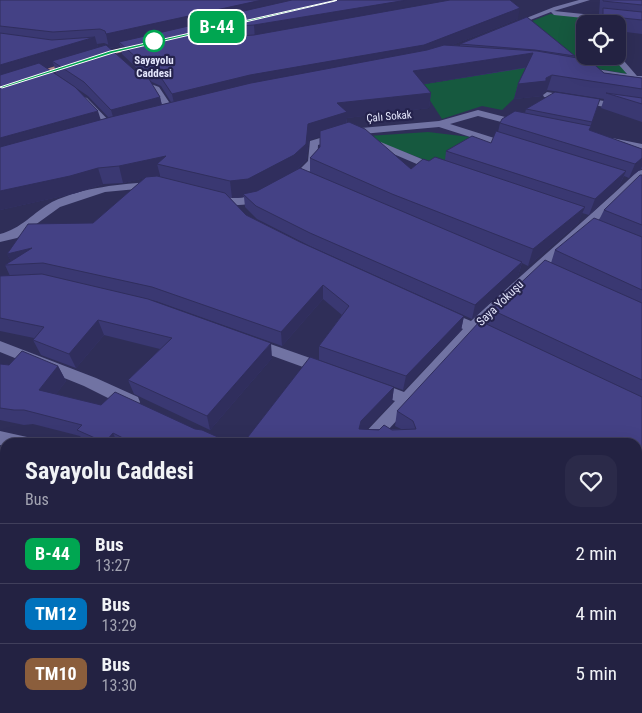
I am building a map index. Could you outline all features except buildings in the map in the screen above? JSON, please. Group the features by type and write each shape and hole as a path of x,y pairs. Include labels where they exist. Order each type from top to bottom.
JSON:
{"main road":[{"path":"0,87 48,75 148,39 104,46 86,52"},
{"path":"104,46 112,52"},
{"path":"0,79 78,54"}],"street":[{"path":"500,30 545,12 587,0"},
{"path":"545,12 578,15"},
{"path":"626,20 642,22"},
{"path":"112,52 119,58"},
{"path":"625,65 638,78"},
{"path":"578,68 638,78"},
{"path":"133,72 148,86 156,89 171,114"},
{"path":"76,94 84,99 112,129"},
{"path":"547,95 642,110"},
{"name":"Çalı Sokak","path":"205,196 232,203 253,201 272,190 304,177 313,162 313,143 350,132 440,124 478,114 536,126"},
{"path":"440,124 520,149"},
{"path":"350,132 419,163 446,172"},
{"path":"603,140 642,147"},
{"name":"Saya Yokuşu","path":"371,438 473,328 529,271 632,184 642,173"},
{"path":"0,238 13,235 56,205 104,189 160,185 169,187"},
{"path":"232,203 245,217"},
{"path":"585,222 601,232"},
{"path":"529,271 554,276"},
{"path":"429,308 508,344"},
{"path":"239,338 341,375"},
{"path":"0,346 90,382 148,410"},
{"path":"360,382 406,399"},
{"path":"382,428 396,438"}],"green space":[{"path":"550,14 576,16 576,65 504,32"},
{"path":"488,61 642,81 546,79 519,94 502,110 482,106 442,119 420,85 499,72"},
{"path":"577,65 620,65 627,74"},
{"path":"428,132 479,138 443,167 371,139 368,136"}],"bus line":[{"name":"B-44","path":"0,87 112,52 194,31 306,8 335,0"}],"place":[{"name":"Sayayolu Caddesi","path":"154,41"}]}
